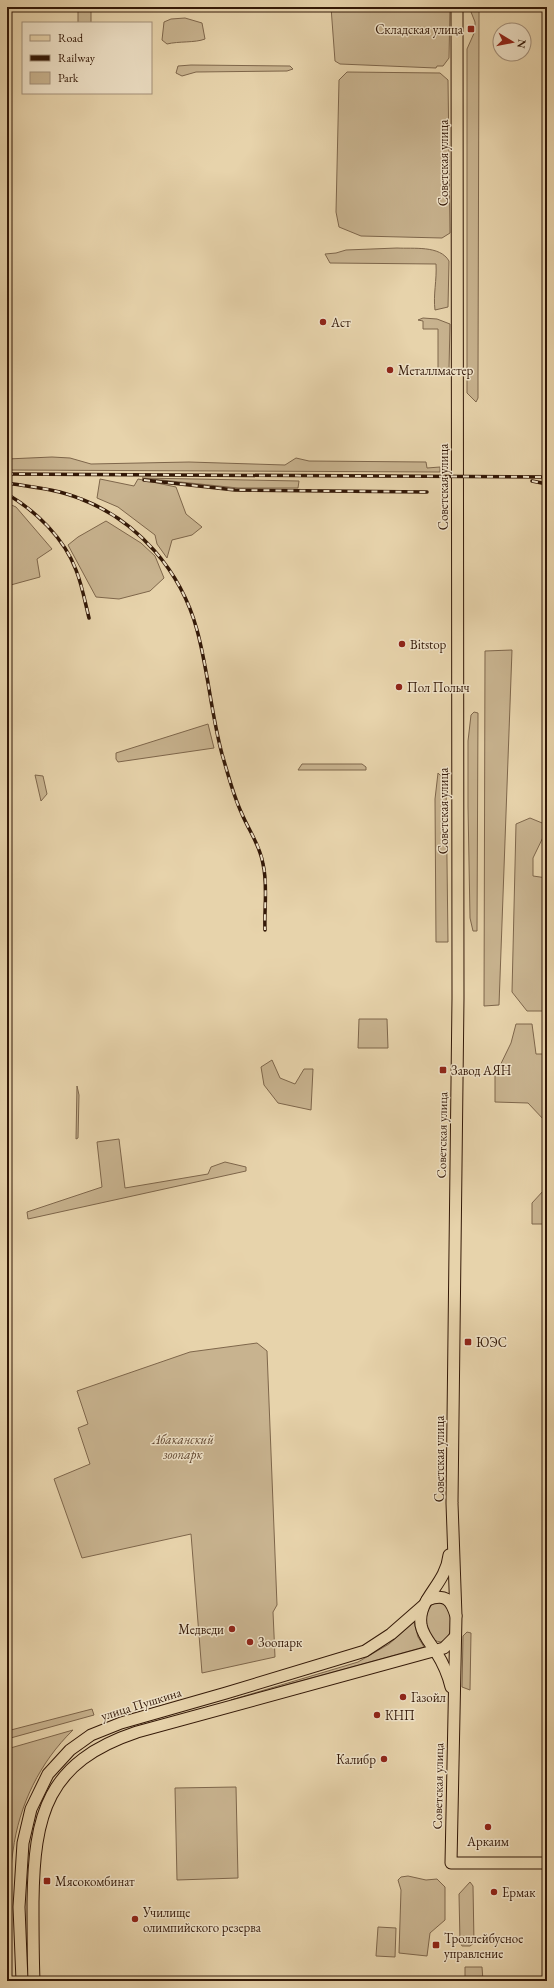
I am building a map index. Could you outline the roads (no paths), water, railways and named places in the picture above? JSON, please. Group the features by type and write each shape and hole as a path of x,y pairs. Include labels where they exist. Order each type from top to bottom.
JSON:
{"main road":[{"name":"Советская улица","path":"456,1616 453,1518 458,998 457,7"},
{"name":"улица Пушкина","path":"22,1981 19,1907 23,1843 31,1809 48,1774 70,1750 90,1735 121,1723 226,1694 365,1651 391,1634 425,1603 438,1586 447,1566 453,1518"},
{"path":"435,1651 444,1648 455,1637 456,1616 453,1606 448,1600 436,1596 425,1603 421,1626 424,1634 445,1668 451,1690 454,1714"},
{"name":"Советская улица","path":"455,1637 451,1863 547,1863"},
{"name":"улица Пушкина","path":"34,1981 33,1869 37,1837 45,1807 60,1781 83,1758 106,1745 137,1732 435,1651"},
{"path":"391,1663 425,1659 437,1662 445,1668"}],"railway":[{"path":"7,474 547,477"},
{"path":"144,480 235,490 427,492"},
{"path":"532,481 547,484"},
{"path":"7,483 63,493 81,499 121,520 139,535 154,551 168,568 180,588 190,608 197,630 218,739 231,784 239,807 262,857 266,888 265,930"},
{"path":"7,494 38,517 57,536 71,558 82,588 89,618"}],"place":[{"name":"Складская улица","path":"471,29"},
{"name":"Аст","path":"323,322"},
{"name":"Металлмастер","path":"390,370"},
{"name":"Bitstop","path":"402,644"},
{"name":"Пол Полыч","path":"399,687"},
{"name":"Завод АЯН","path":"443,1070"},
{"name":"ЮЭС","path":"468,1342"},
{"name":"Медведи","path":"232,1629"},
{"name":"Зоопарк","path":"250,1642"},
{"name":"Газойл","path":"403,1697"},
{"name":"КНП","path":"377,1715"},
{"name":"Калибр","path":"384,1759"},
{"name":"Аркаим","path":"488,1827"},
{"name":"Мясокомбинат","path":"47,1881"},
{"name":"Ермак","path":"494,1892"},
{"name":"Училище олимпийского резерва","path":"135,1919"},
{"name":"Троллейбусное управление","path":"436,1945"}],"park label":[{"name":"Абаканский зоопарк","path":"183,1446"}]}
